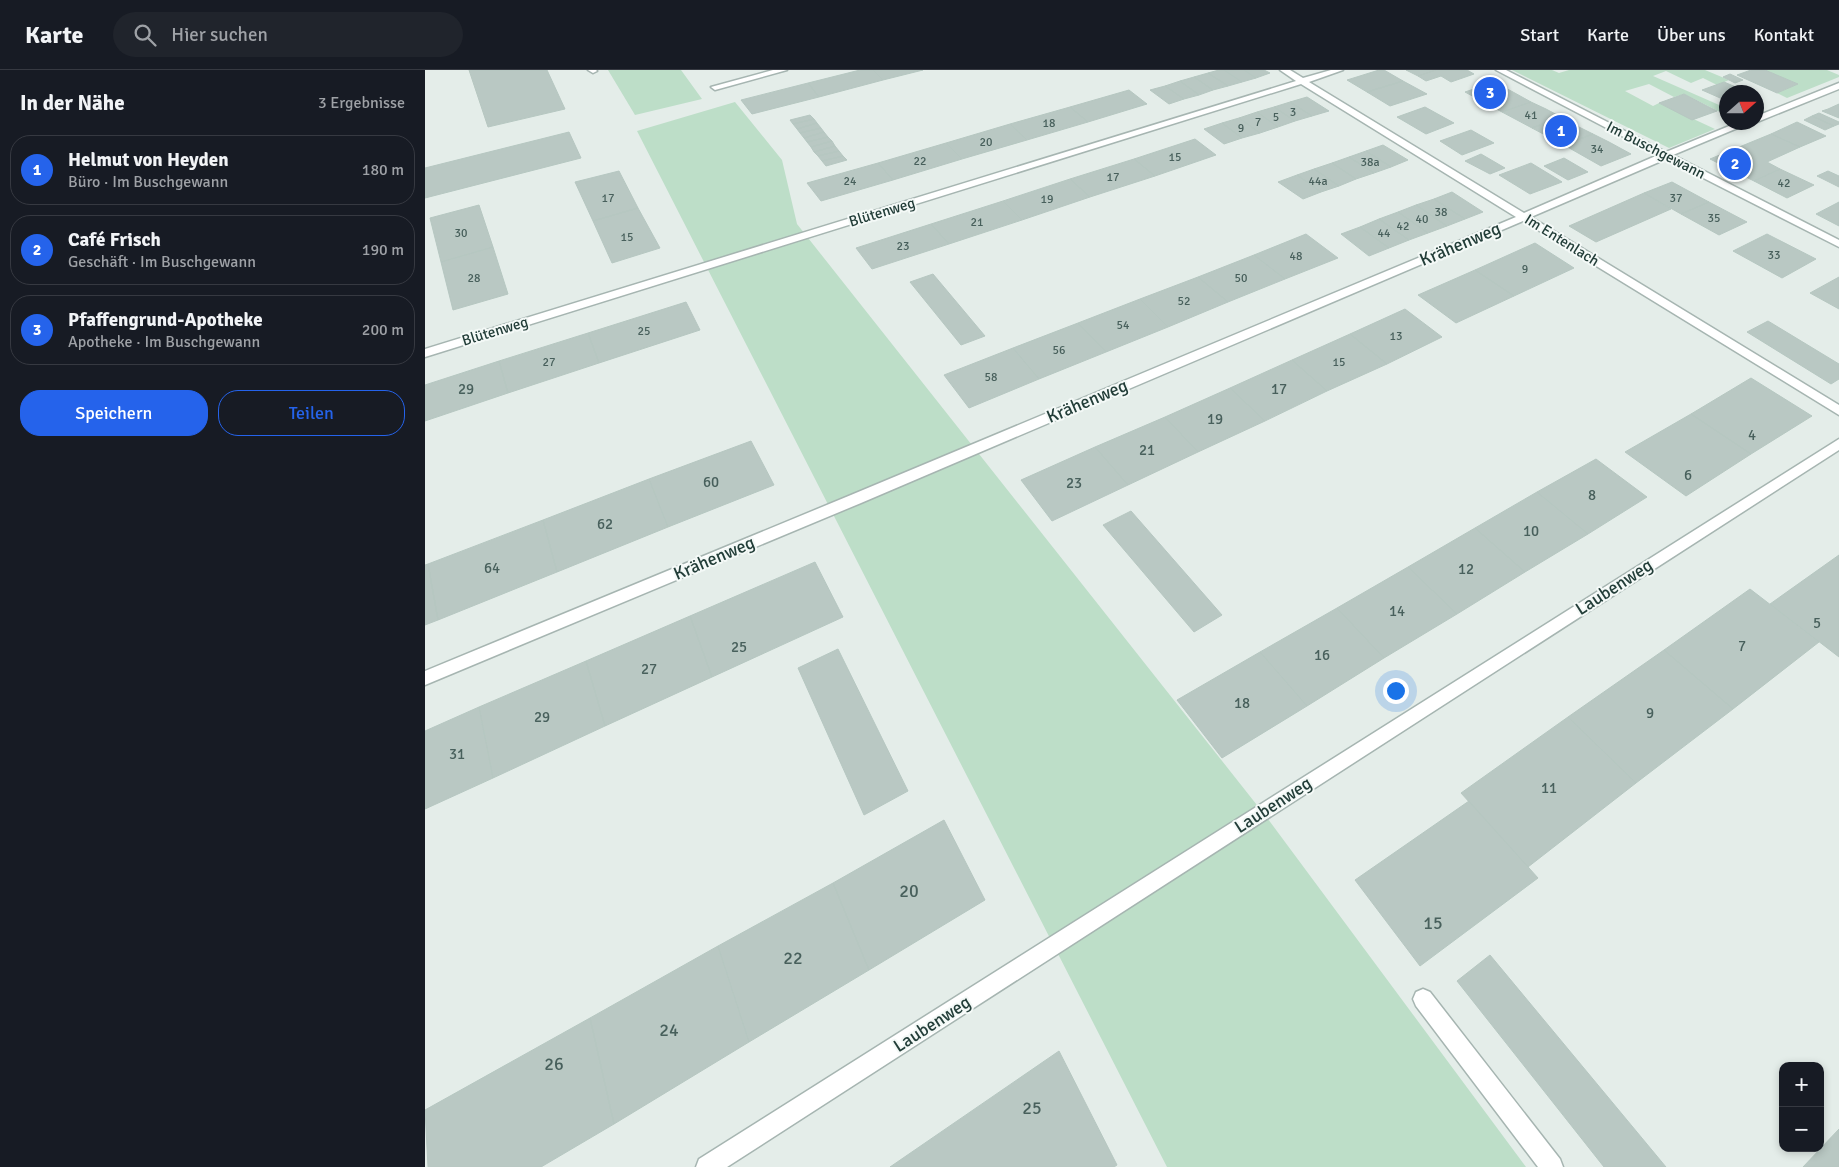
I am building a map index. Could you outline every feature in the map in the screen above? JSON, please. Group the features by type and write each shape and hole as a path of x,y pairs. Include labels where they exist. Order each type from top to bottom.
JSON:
{"street":[{"path":"715,87 783,70"},
{"name":"Im Entenlach","path":"1284,70 1839,412"},
{"name":"Blütenweg","path":"425,353 1339,70"},
{"name":"Im Buschgewann","path":"1500,70 1839,244"},
{"path":"1764,116 1839,86"},
{"name":"Krähenweg","path":"425,678 856,499 881,486 1728,130"},
{"name":"Laubenweg","path":"707,1167 1839,444"},
{"path":"1423,999 1552,1167"}],"green space":[{"path":"608,70 681,70 702,99 635,115"},
{"path":"1512,70 1552,70 1559,73 1569,70 1705,70 1729,80 1717,85 1703,78 1691,83 1666,71 1653,76 1719,105 1719,112 1684,94 1674,97 1649,84 1625,91 1653,106 1659,103 1715,129 1669,148"},
{"path":"1765,70 1827,70 1839,75 1839,77 1787,98 1777,93 1797,84"},
{"path":"735,102 782,160 797,224 1268,819 1526,1167 1167,1167 637,131"}],"building":[{"path":"469,70 547,70 565,109 488,127"},
{"path":"860,70 873,70 883,80 819,97 808,83"},
{"path":"873,70 923,70 883,80"},
{"path":"1224,70 1242,82 1228,86 1208,73"},
{"path":"1224,70 1244,70 1256,78 1242,82"},
{"path":"1244,70 1264,70 1270,73 1256,78"},
{"path":"1384,70 1403,81 1367,92 1347,80"},
{"path":"1406,70 1436,70 1418,76"},
{"path":"1436,70 1467,70 1474,74 1451,82 1441,76 1426,81 1418,76"},
{"path":"1751,70 1765,70 1798,84 1777,93 1764,87 1764,85 1759,85 1737,75"},
{"path":"1208,73 1228,86 1213,90 1194,77"},
{"path":"1730,74 1743,80 1735,83 1723,77"},
{"path":"1194,77 1213,90 1199,95 1180,81"},
{"path":"1180,81 1199,95 1184,99 1165,86"},
{"path":"1403,81 1427,94 1390,106 1367,92"},
{"path":"1494,82 1531,102 1502,112 1465,92"},
{"path":"1724,82 1731,85 1719,85 1719,97 1702,90"},
{"path":"808,83 819,97 752,114 741,100"},
{"path":"1165,86 1184,99 1169,104 1150,90"},
{"path":"1129,90 1147,104 1088,122 1070,107"},
{"path":"1684,94 1717,111 1692,120 1659,103"},
{"path":"1307,97 1329,111 1312,116 1290,102"},
{"path":"1290,102 1312,116 1295,121 1274,107"},
{"path":"1531,102 1561,117 1532,128 1502,112"},
{"path":"1839,104 1839,118 1822,111 1828,109"},
{"path":"1070,107 1088,122 1027,140 1010,124"},
{"path":"1274,107 1295,121 1278,127 1257,112"},
{"path":"1425,107 1454,123 1426,134 1397,117"},
{"path":"1257,112 1278,127 1260,133 1239,118"},
{"path":"1819,113 1839,122 1839,124 1834,126 1812,116"},
{"path":"810,115 814,119 793,124 790,120"},
{"path":"1812,116 1834,126 1825,130 1804,120"},
{"path":"1561,117 1593,134 1564,145 1532,128"},
{"path":"1239,118 1260,133 1242,138 1222,123"},
{"path":"814,119 817,123 797,129 793,124"},
{"path":"1797,122 1826,136 1800,147 1771,134"},
{"path":"817,123 821,128 800,133 797,129"},
{"path":"1222,123 1242,138 1224,144 1204,129"},
{"path":"1010,124 1027,140 962,159 946,143"},
{"path":"821,128 824,132 804,138 800,133"},
{"path":"1471,130 1494,143 1462,155 1440,141"},
{"path":"569,132 581,158 425,198 425,168"},
{"path":"824,132 828,137 807,142 804,138"},
{"path":"1593,134 1631,154 1601,166 1564,145"},
{"path":"1771,134 1800,147 1767,162 1780,169 1754,181 1710,159"},
{"path":"828,137 832,141 811,147 807,142"},
{"path":"1195,139 1216,155 1155,176 1134,159"},
{"path":"832,141 835,146 814,152 811,147"},
{"path":"946,143 962,159 893,180 878,163"},
{"path":"1383,145 1408,160 1391,167 1366,151"},
{"path":"835,146 839,151 818,156 814,152"},
{"path":"839,151 843,156 822,161 818,156"},
{"path":"1366,151 1391,167 1374,173 1349,157"},
{"path":"1481,154 1505,168 1490,174 1465,161"},
{"path":"843,156 847,160 826,166 822,161"},
{"path":"1349,157 1374,173 1356,179 1332,163"},
{"path":"1564,158 1588,172 1568,180 1544,166"},
{"path":"1134,159 1155,176 1090,197 1070,179"},
{"path":"878,163 893,180 821,201 807,183"},
{"path":"1332,163 1356,179 1339,186 1314,169"},
{"path":"1531,163 1562,182 1530,194 1499,175"},
{"path":"1314,169 1339,186 1321,192 1297,175"},
{"path":"1780,169 1814,185 1787,198 1754,181"},
{"path":"619,171 638,208 593,221 575,182"},
{"path":"1828,171 1839,176 1839,187 1817,176"},
{"path":"1297,175 1321,192 1303,199 1278,182"},
{"path":"1070,179 1090,197 1022,220 1003,201"},
{"path":"1672,182 1709,202 1681,214 1644,193"},
{"path":"1452,192 1483,212 1465,219 1434,199"},
{"path":"1644,193 1671,209 1596,242 1569,226"},
{"path":"1434,199 1465,219 1447,226 1416,205"},
{"path":"1003,201 1022,220 949,244 931,224"},
{"path":"1709,202 1747,222 1719,235 1681,214"},
{"path":"1839,202 1839,226 1816,214"},
{"path":"479,205 493,247 441,262 430,218"},
{"path":"1416,205 1447,226 1428,233 1398,212"},
{"path":"638,208 660,248 612,263 593,221"},
{"path":"1398,212 1428,233 1409,240 1379,219"},
{"path":"1379,219 1409,240 1389,248 1360,227"},
{"path":"931,224 949,244 872,269 856,248"},
{"path":"1360,227 1389,248 1369,256 1341,234"},
{"path":"1306,234 1338,258 1285,279 1254,255"},
{"path":"1767,234 1816,259 1782,278 1733,251"},
{"path":"1535,243 1574,268 1514,296 1475,270"},
{"path":"493,247 508,294 453,310 441,262"},
{"path":"1254,255 1285,279 1228,302 1198,277"},
{"path":"1475,270 1514,296 1456,323 1418,295"},
{"path":"933,274 985,336 961,345 910,282"},
{"path":"1198,277 1228,302 1168,327 1140,299"},
{"path":"1839,277 1839,309 1810,293"},
{"path":"1140,299 1168,327 1106,352 1078,323"},
{"path":"686,302 700,330 599,363 588,333"},
{"path":"1405,309 1442,337 1387,364 1350,334"},
{"path":"1768,321 1839,364 1839,379 1831,384 1747,332"},
{"path":"1078,323 1106,352 1039,379 1013,348"},
{"path":"588,333 599,363 508,393 499,361"},
{"path":"1350,334 1387,364 1327,391 1292,360"},
{"path":"1013,348 1039,379 969,408 944,375"},
{"path":"1292,360 1327,391 1265,421 1230,388"},
{"path":"499,361 508,393 425,421 425,385"},
{"path":"1751,378 1812,416 1751,454 1691,414"},
{"path":"1230,388 1265,421 1198,452 1165,417"},
{"path":"1691,414 1751,454 1686,496 1625,452"},
{"path":"1165,417 1198,452 1128,485 1095,447"},
{"path":"751,441 774,485 668,527 649,479"},
{"path":"1095,447 1128,485 1052,521 1021,480"},
{"path":"1596,459 1647,497 1588,534 1537,492"},
{"path":"649,479 668,527 557,572 543,520"},
{"path":"1537,492 1588,534 1525,572 1475,528"},
{"path":"1131,511 1222,615 1194,632 1103,525"},
{"path":"543,520 557,572 438,620 428,564"},
{"path":"1475,528 1525,572 1457,614 1408,567"},
{"path":"1839,555 1839,657 1770,604"},
{"path":"815,562 843,617 712,677 690,616"},
{"path":"428,564 438,620 425,625 425,565"},
{"path":"1408,567 1457,614 1384,658 1337,608"},
{"path":"1750,589 1819,642 1733,709 1664,650"},
{"path":"1337,608 1384,658 1307,706 1260,652"},
{"path":"690,616 712,677 605,726 586,661"},
{"path":"838,649 908,791 864,815 798,668"},
{"path":"1664,650 1733,709 1636,783 1568,717"},
{"path":"1260,652 1307,706 1222,758 1177,700"},
{"path":"586,661 605,726 493,778 479,707"},
{"path":"479,707 493,778 425,809 425,731"},
{"path":"1568,717 1636,783 1528,867 1461,793"},
{"path":"1469,801 1538,878 1420,966 1355,880"},
{"path":"944,820 985,900 869,970 833,883"},
{"path":"833,883 869,970 749,1042 718,946"},
{"path":"718,946 749,1042 614,1124 590,1018"},
{"path":"1490,955 1666,1167 1604,1167 1457,981"},
{"path":"590,1018 614,1124 541,1167 428,1167 425,1110"},
{"path":"1059,1051 1117,1165 1114,1167 890,1167"},
{"path":"1839,1129 1839,1167 1803,1167 1817,1152 1824,1152 1824,1145"}],"place":[{"name":"Pfaffengrund-Apotheke","path":"1490,93"},
{"name":"Helmut von Heyden","path":"1561,131"},
{"name":"Café Frisch","path":"1735,164"}]}
